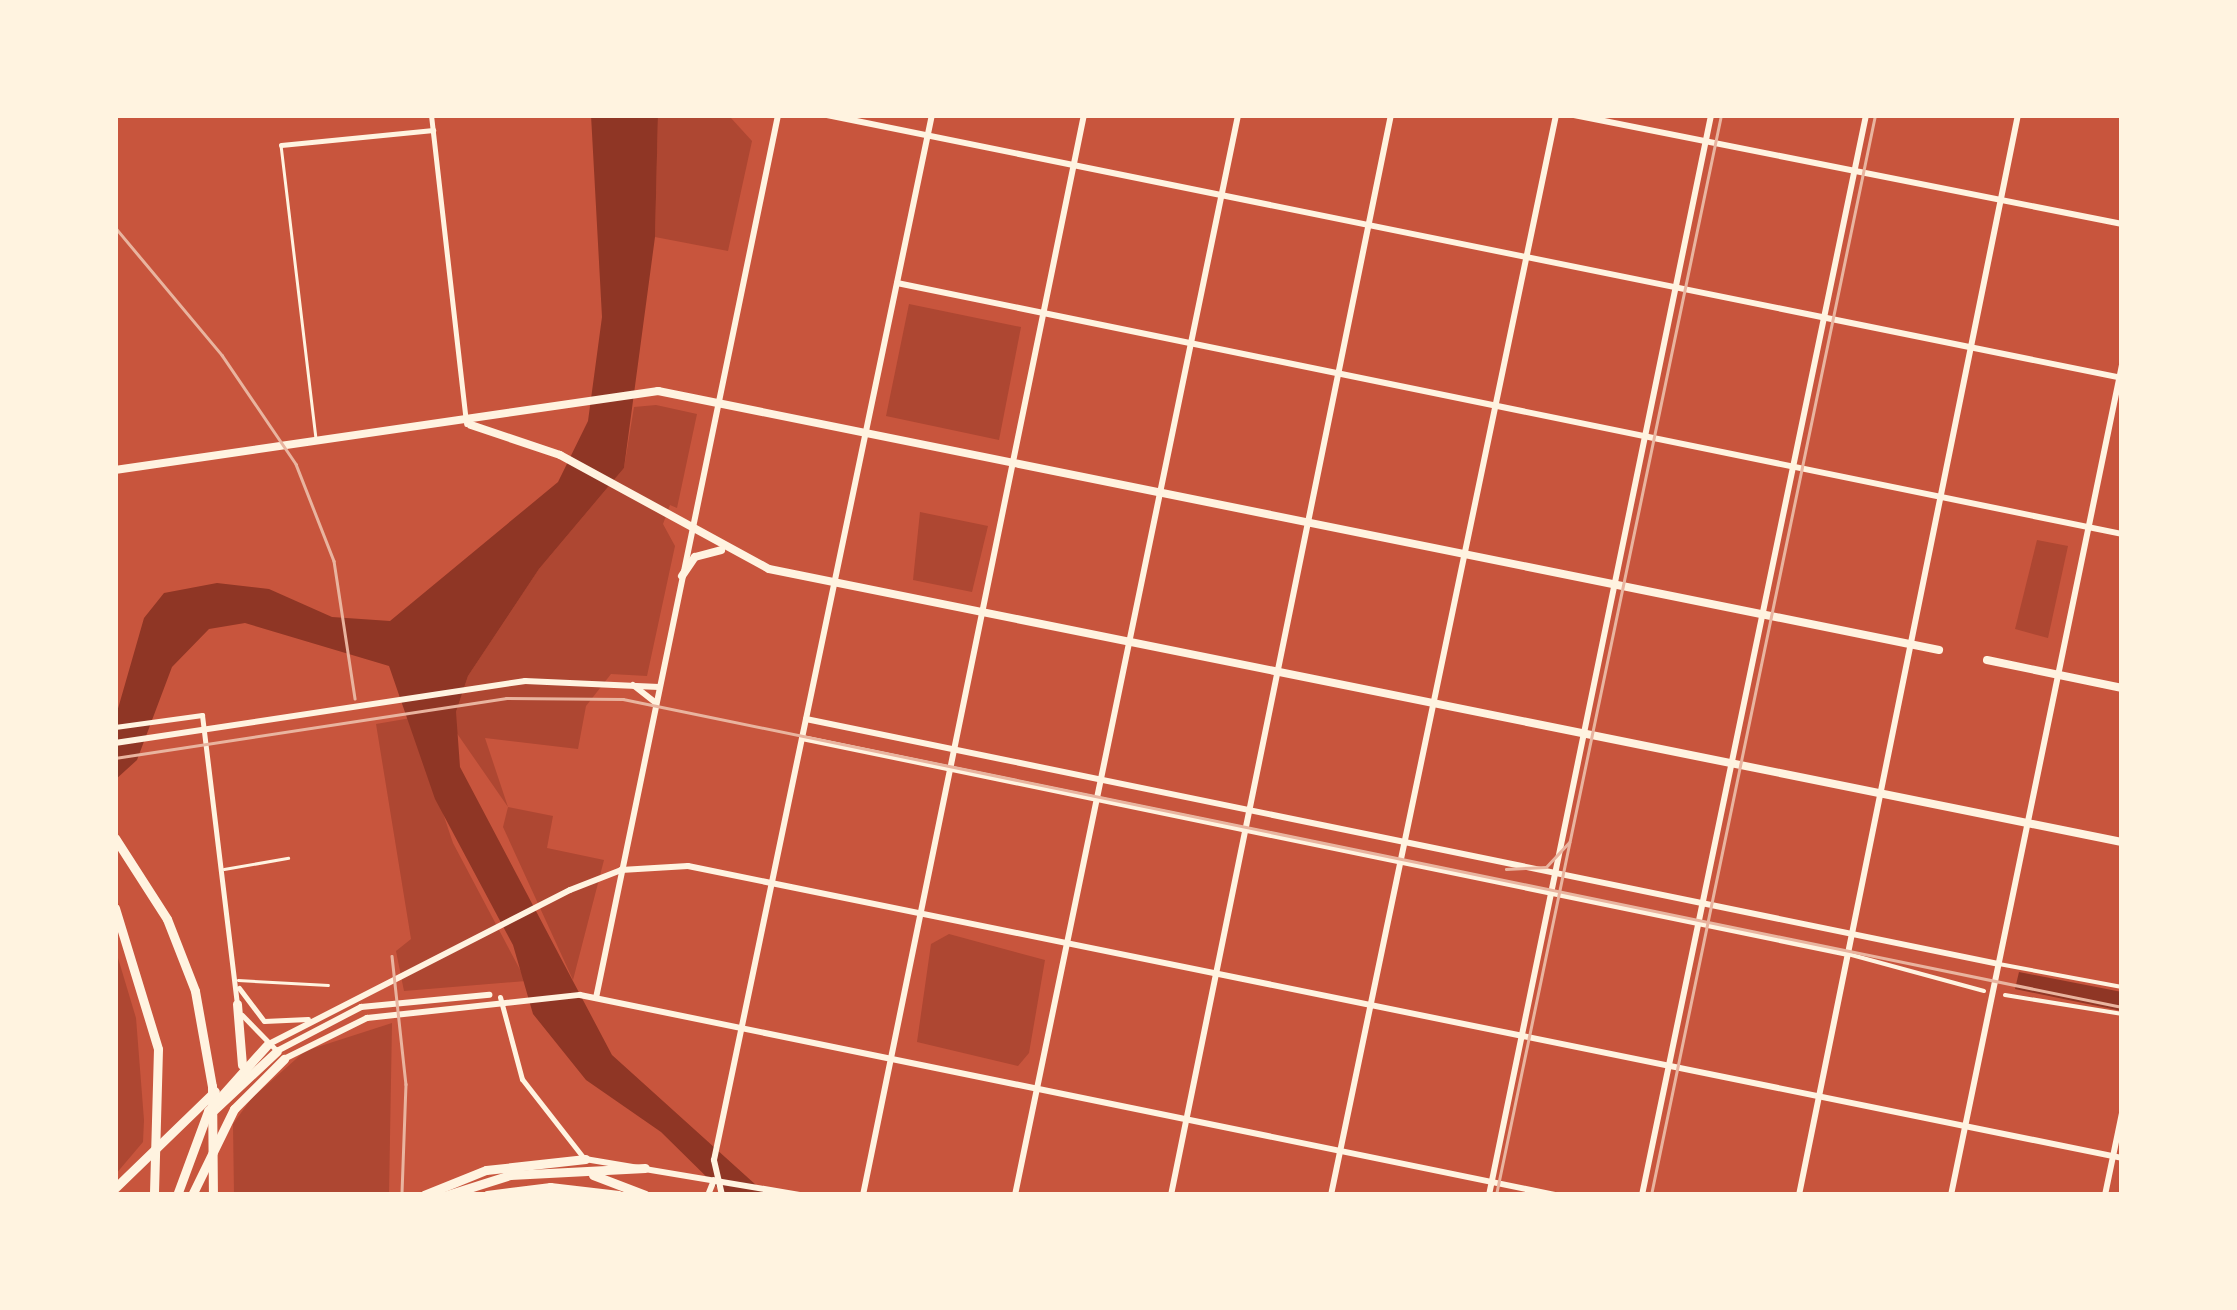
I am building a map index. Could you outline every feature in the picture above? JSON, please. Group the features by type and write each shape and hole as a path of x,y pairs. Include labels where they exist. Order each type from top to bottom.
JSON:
{"highway":[{"path":"115,838 190,974 214,1138 216,1195"},
{"path":"115,908 156,1031 159,1150 155,1195"},
{"path":"177,1195 198,1132 238,1070 237,1004"},
{"path":"115,1188 267,1046"},
{"path":"198,1132 280,1055"},
{"path":"192,1195 234,1109 280,1055"},
{"path":"424,1195 486,1170 585,1160"},
{"path":"448,1195 510,1175 646,1168"},
{"path":"586,1172 621,1191"},
{"path":"486,1195 550,1186 645,1195"}],"main road":[{"path":"115,470 316,440 466,424 669,392 867,429 1939,650"},
{"path":"466,424 518,438 722,550 768,569 837,578 2122,842"},
{"path":"682,576 696,556 722,550"},
{"path":"1987,660 2122,688"}],"street":[{"path":"431,115 466,424"},
{"path":"596,998 778,115"},
{"path":"827,115 1074,162 1222,196 2121,378"},
{"path":"708,1195 932,115"},
{"path":"863,1195 1084,115"},
{"path":"1015,1195 1064,942 1103,800 1128,637 1238,115"},
{"path":"1171,1195 1391,115"},
{"path":"1332,1195 1556,115"},
{"path":"1574,115 2122,224"},
{"path":"1490,1195 1711,115"},
{"path":"1642,1195 1866,115"},
{"path":"1799,1195 1974,348 2018,115"},
{"path":"281,145 433,130"},
{"path":"897,283 2122,534"},
{"path":"1951,1195 2122,365"},
{"path":"115,743 524,681 659,687"},
{"path":"630,684 656,703"},
{"path":"115,727 202,716 237,1004 267,1046 280,1055"},
{"path":"806,718 2122,987"},
{"path":"802,738 1848,954 1984,991"},
{"path":"267,1046 308,1019 570,890 621,870 688,866 2118,1157"},
{"path":"236,980 264,1021 308,1019"},
{"path":"280,1055 380,1002 459,992 500,997"},
{"path":"2005,995 2122,1014"},
{"path":"500,997 522,1079 585,1160 801,1195"},
{"path":"280,1055 367,1018 500,997 596,998 1555,1195"},
{"path":"2105,1195 2118,1157 2122,1113"},
{"path":"714,1178 722,1195"}],"lane":[{"path":"281,145 316,440"},
{"path":"222,870 288,858"},
{"path":"236,980 328,985"}],"shaded area":[{"path":"591,115 658,115 655,237 624,468 539,569 468,676 456,712 460,767 612,1055 767,1195 725,1195 661,1132 586,1080 533,1014 513,945 435,799 389,666 245,623 209,629 172,667 137,760 115,780 115,719 144,618 164,593 217,583 269,589 332,617 390,621 558,482 588,421 602,317"},
{"path":"658,115 731,118 752,141 728,251 655,237"},
{"path":"909,304 1021,327 999,440 886,416"},
{"path":"656,405 697,414 677,508 670,505 663,524 675,546 647,676 611,674 586,706 578,749 485,738 508,807 456,732 456,712 468,676 539,569 624,468 634,407"},
{"path":"920,512 988,526 972,592 913,580"},
{"path":"2037,540 2068,546 2048,638 2015,629"},
{"path":"411,718 453,843 526,981 404,991 396,951 411,939 376,724"},
{"path":"508,807 553,816 547,848 604,860 573,980 503,827"},
{"path":"949,934 1045,960 1029,1053 1018,1066 917,1042 931,944"},
{"path":"115,948 136,1018 144,1120 143,1142 115,1175"},
{"path":"2019,972 2122,992 2122,1011 2015,989"},
{"path":"392,1023 389,1195 234,1195 233,1124 251,1099 305,1051"}],"tram line":[{"path":"1496,1195 1721,115"},
{"path":"1651,1195 1875,115"},
{"path":"115,758 506,698 623,699 2122,1007"},
{"path":"1506,869 1546,867 1569,842"}],"railway":[{"path":"115,227 222,355 296,464 334,561 355,698"},
{"path":"392,956 406,1084 402,1195"}]}
